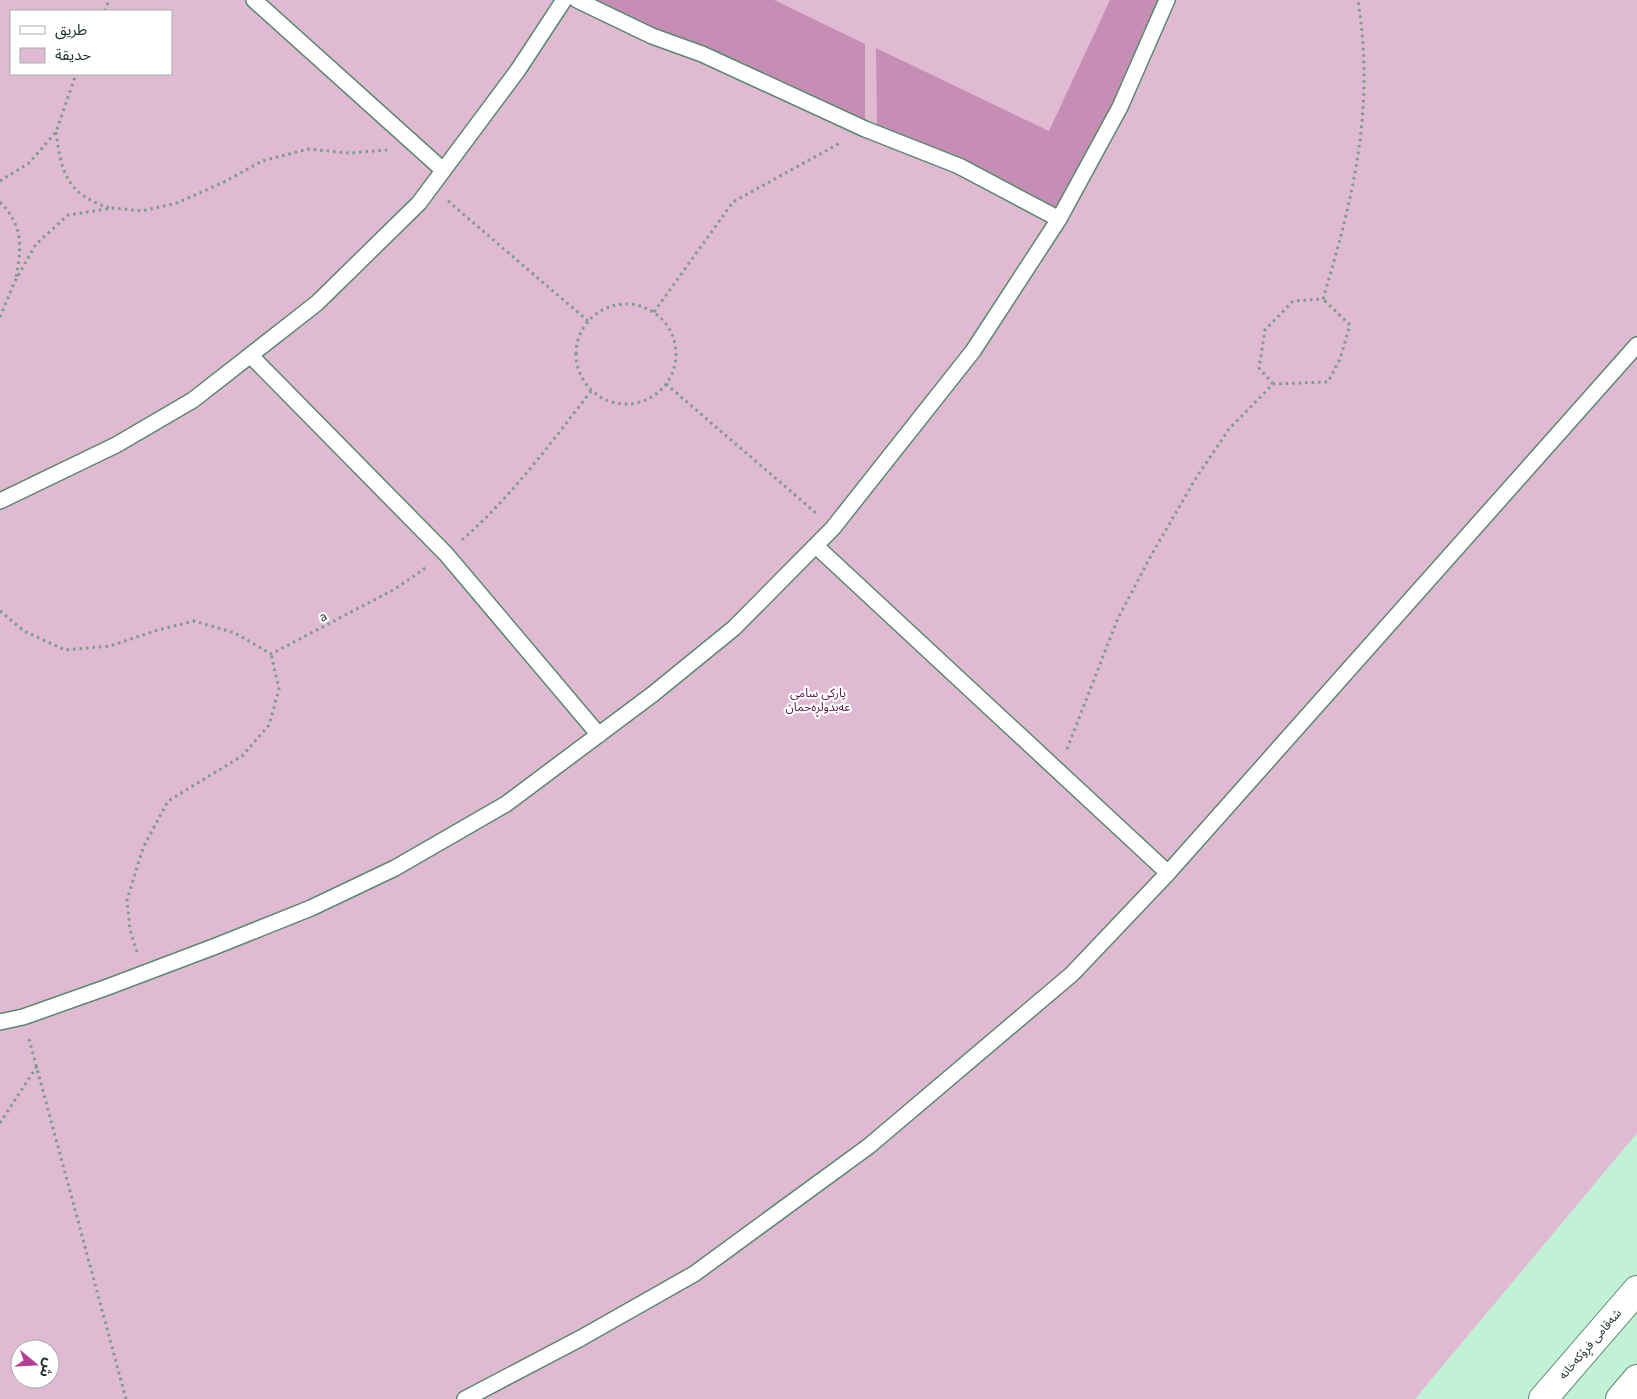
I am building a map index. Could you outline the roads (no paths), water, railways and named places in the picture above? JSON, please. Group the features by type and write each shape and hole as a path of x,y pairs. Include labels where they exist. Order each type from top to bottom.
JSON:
{"main road":[{"name":"شەقامی فڕۆکەخانە","path":"1543,1399 1637,1290"},
{"path":"1620,1399 1637,1379"}],"lane":[{"path":"254,0 443,170"},
{"path":"0,501 116,445 193,400 251,356 334,288 408,216 432,187 518,70 564,0"},
{"path":"577,0 652,36 702,54 865,129 959,166 1059,219"},
{"path":"0,1022 23,1017 105,988 311,908 394,868 506,804 653,694 734,628 817,547 973,351 1059,219 1120,107 1167,0"},
{"path":"465,1399 581,1338 694,1274 869,1146 1072,974 1168,873 1637,345"},
{"path":"251,356 446,554 599,735"},
{"path":"817,547 1168,873"}],"park label":[{"name":"پارکی سامی عەبدولڕەحمان","path":"818,700"}]}
